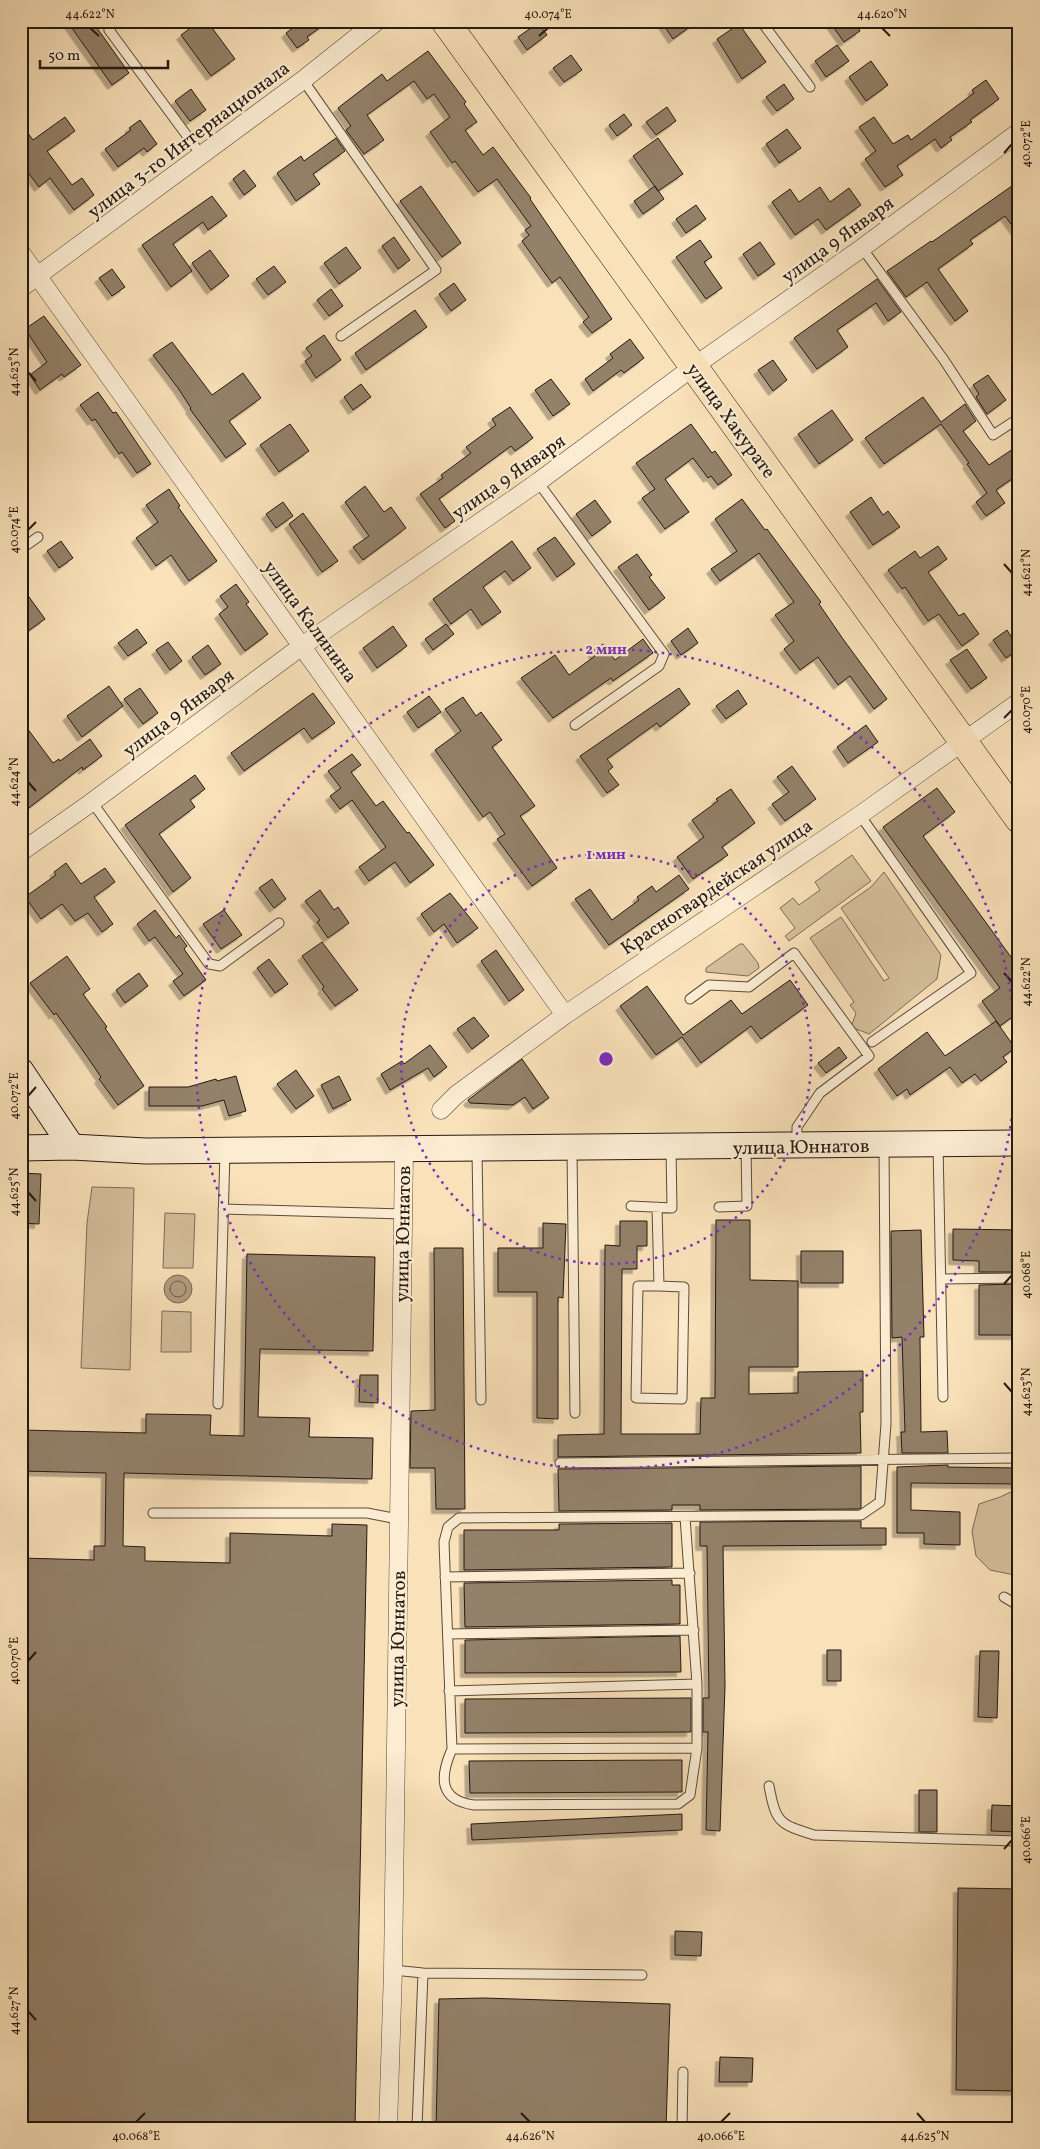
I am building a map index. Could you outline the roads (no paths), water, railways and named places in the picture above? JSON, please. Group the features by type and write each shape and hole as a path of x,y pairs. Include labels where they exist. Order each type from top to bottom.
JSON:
{"main road":[{"name":"улица Хакурате","path":"445,21 1019,819"},
{"path":"21,1071 72,1147"},
{"name":"улица Юннатов","path":"21,1148 72,1147 146,1151 476,1150 1019,1144"}],"street":[{"name":"улица 3-го Интернационала","path":"21,288 202,156 303,80 377,21"},
{"name":"улица 9 Января","path":"21,852 92,802 302,646 538,482 1019,132"},
{"name":"улица Калинина","path":"21,253 565,1015"},
{"name":"Красногвардейская улица","path":"441,1110 456,1095 565,1015 860,815 1019,702"},
{"name":"улица Юннатов","path":"388,2128 393,1970 404,1150"}],"lane":[{"path":"114,21 109,30 202,156"},
{"path":"761,21 810,87"},
{"path":"303,80 436,270 341,336"},
{"path":"862,248 944,360 993,435 1019,418"},
{"path":"538,482 664,654 659,666 575,725"},
{"path":"21,549 38,537"},
{"path":"92,802 209,964 220,966 280,923"},
{"path":"860,815 971,973 872,1042"},
{"path":"690,999 709,985 749,987 794,953 870,1056 820,1093 797,1127 797,1146"},
{"path":"686,1518 696,1684 696,1748 690,1795 678,1804 503,1805 460,1803 449,1796 444,1784 444,1766 452,1749 444,1542 448,1527 459,1518 861,1516 880,1502 886,1424 884,1144"},
{"path":"938,1144 943,1397"},
{"path":"631,1206 672,1208 671,1147"},
{"path":"719,1207 747,1206 746,1147"},
{"path":"572,1148 575,1413"},
{"path":"476,1150 481,1400"},
{"path":"218,1404 225,1151"},
{"path":"657,1207 659,1286"},
{"path":"223,1209 403,1214"},
{"path":"941,1279 1019,1278"},
{"path":"638,1286 659,1286 684,1287 682,1399 636,1398 638,1286"},
{"path":"560,1463 883,1461 1019,1458"},
{"path":"153,1513 367,1513 398,1518"},
{"path":"445,1577 690,1573"},
{"path":"1004,1598 1019,1606"},
{"path":"448,1634 694,1630"},
{"path":"449,1690 696,1684"},
{"path":"452,1749 696,1748"},
{"path":"769,1786 774,1813 788,1827 814,1834 1019,1841"},
{"path":"393,1970 424,1973 642,1975"},
{"path":"417,2128 424,1973"},
{"path":"682,2128 683,2072"}],"water":[{"path":"178,1275 188,1279 192,1289 188,1299 178,1303 168,1299 164,1289 168,1279"}]}
